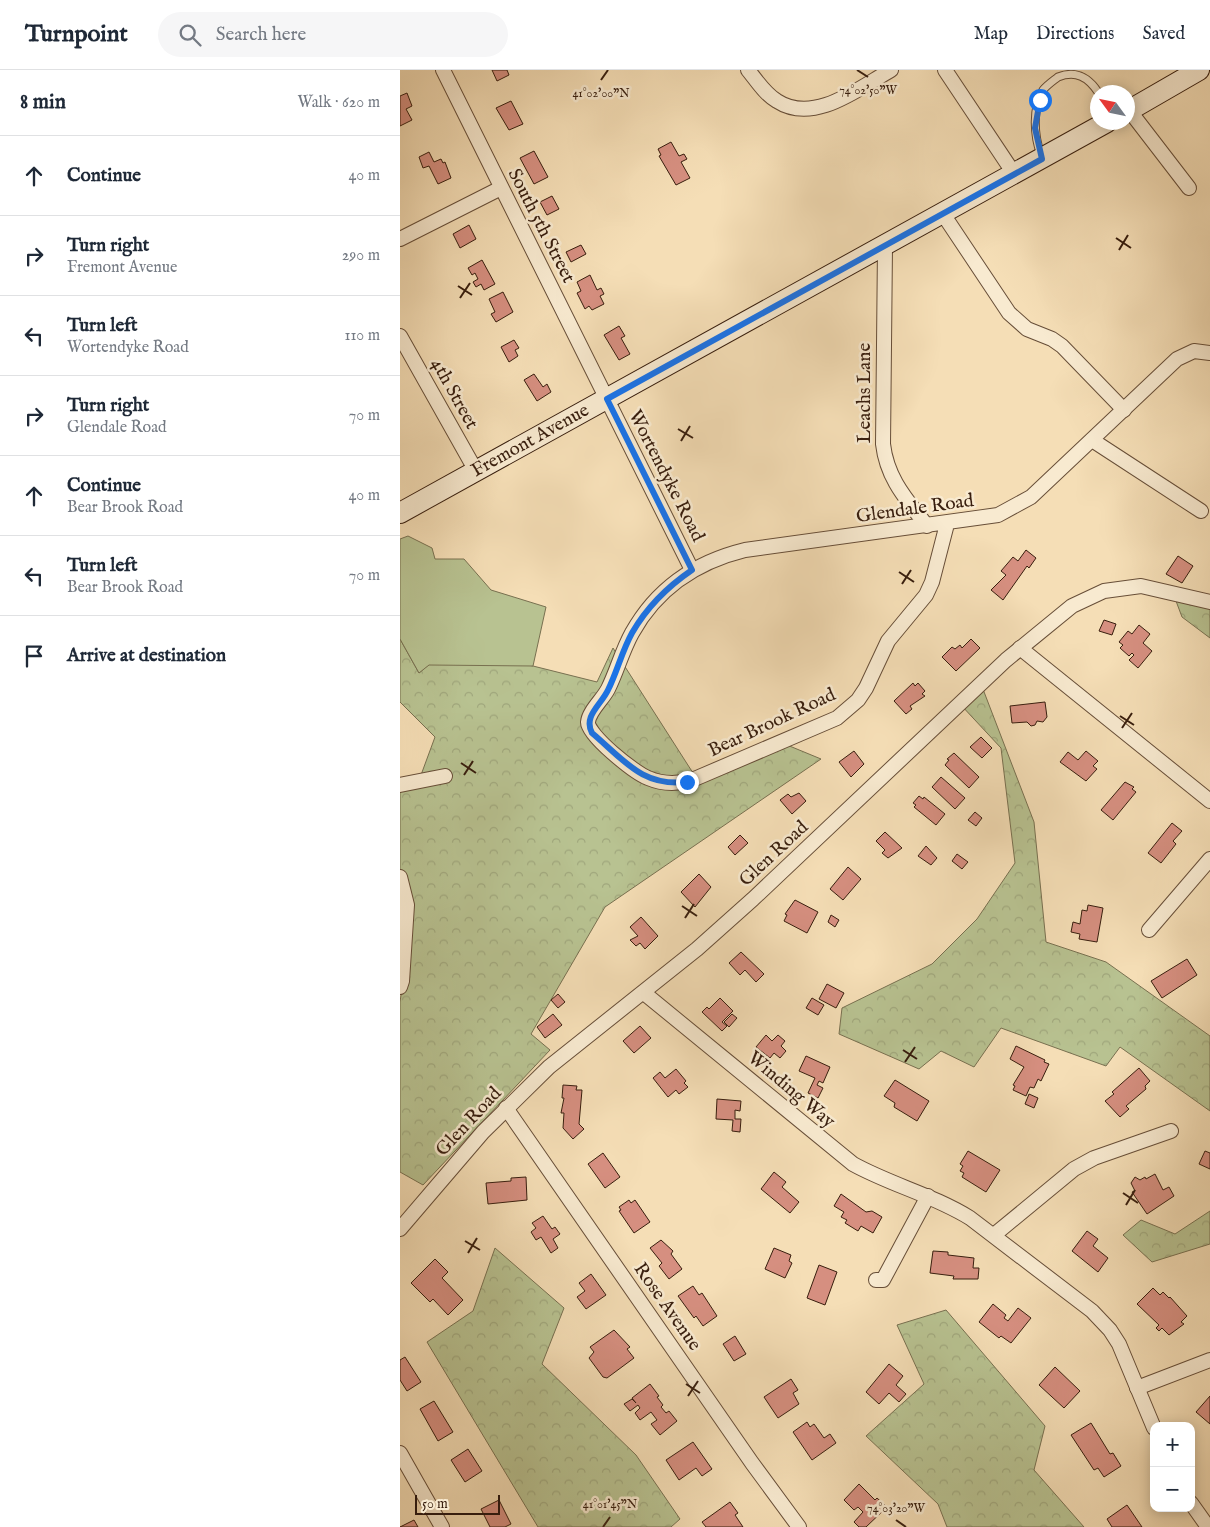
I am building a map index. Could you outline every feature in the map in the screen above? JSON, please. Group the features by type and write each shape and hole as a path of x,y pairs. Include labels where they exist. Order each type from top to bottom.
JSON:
{"street":[{"name":"South 5th Street","path":"443,70 607,399"},
{"path":"748,70 769,95 778,102 802,110 826,106 891,70"},
{"path":"945,70 1015,174"},
{"path":"1135,106 1178,78 1200,70"},
{"path":"1135,119 1188,188"},
{"name":"Fremont Avenue","path":"400,513 1093,130"},
{"path":"400,238 501,188"},
{"path":"943,214 1012,317 1027,329 1052,339 1062,346 1124,410"},
{"name":"Leachs Lane","path":"885,246 884,460 896,486 927,526"},
{"name":"4th Street","path":"400,336 476,472"},
{"name":"Glendale Road","path":"617,667 632,633 646,612 667,588 692,570 724,555 746,550 989,518 1016,507 1031,497 1185,354 1194,351 1210,352"},
{"name":"Wortendyke Road","path":"607,399 692,570"},
{"path":"1092,440 1201,511"},
{"name":"Bear Brook Road","path":"617,667 608,690 590,716 589,728 592,733 636,772 660,782 673,783 692,780 837,718 858,700 888,641 926,595 932,582 947,524"},
{"name":"Glen Road","path":"400,1229 506,1108 570,1048 644,993 754,899 1020,648 1072,606 1104,591 1123,587 1147,587 1210,602"},
{"path":"1020,648 1210,802"},
{"path":"400,786 445,776"},
{"path":"1149,930 1210,859"},
{"path":"400,877 406,899 407,920 400,986"},
{"name":"Winding Way","path":"644,993 853,1164 876,1177 951,1206 994,1235 1099,1317 1119,1344 1151,1422"},
{"name":"Rose Avenue","path":"506,1108 799,1527"},
{"path":"994,1235 1074,1169 1094,1158 1171,1131"},
{"path":"876,1280 883,1280 928,1196"},
{"path":"1137,1388 1210,1360"},
{"path":"400,1453 442,1527"},
{"path":"1195,1509 1208,1527"}],"lane":[{"path":"1042,159 1035,128 1037,111 1044,90 1062,74 1073,72 1086,76 1093,85"}],"green space":[{"path":"408,536 432,548 435,559 464,559 491,590 546,607 533,666 429,665 419,673 400,639 400,539"},
{"path":"1173,593 1210,603 1210,638 1182,617"},
{"path":"400,639 419,673 446,650 533,666 597,682 613,648 693,773 775,740 821,759 605,907 531,1034 550,1050 423,1185 400,1172 400,1002 413,913 400,887 400,784 421,775 435,737 400,702"},
{"path":"981,684 1034,822 1046,942 1106,962 1210,1036 1210,1111 1120,1047 1106,1066 1001,1028 974,1067 941,1051 919,1069 839,1034 842,1008 932,964 977,919 1015,863 1001,748 960,704"},
{"path":"1210,1211 1210,1244 1152,1262 1123,1235 1141,1220 1175,1234"},
{"path":"495,1248 564,1308 542,1364 636,1455 680,1519 671,1527 538,1527 427,1342 473,1311"},
{"path":"946,1310 1045,1426 1034,1470 1084,1527 947,1527 938,1504 866,1436 924,1384 897,1325"}],"building":[{"path":"492,70 507,70 509,75 497,81"},
{"path":"407,93 412,106 406,109 412,120 400,126 400,96"},
{"path":"511,101 523,124 509,130 496,108"},
{"path":"671,142 679,156 684,154 687,159 681,162 690,178 676,185 659,156 661,155 658,149"},
{"path":"534,151 548,177 534,184 520,158"},
{"path":"429,152 434,162 441,159 443,163 445,162 451,178 438,184 429,166 423,168 419,157"},
{"path":"552,196 559,209 547,215 540,202"},
{"path":"469,225 476,239 460,248 453,234"},
{"path":"581,245 586,254 571,262 566,252"},
{"path":"482,260 495,284 484,290 481,284 476,287 473,282 478,279 475,273 472,275 468,268"},
{"path":"590,275 597,290 601,288 604,294 600,296 604,304 592,310 589,306 585,309 577,293 581,291 577,282"},
{"path":"503,292 513,312 496,322 491,314 495,312 489,299"},
{"path":"619,326 625,336 621,338 630,354 619,360 604,335"},
{"path":"514,340 519,348 515,350 518,356 509,362 501,347"},
{"path":"534,374 543,387 547,384 551,392 537,401 524,380"},
{"path":"1026,550 1036,558 1029,568 1027,566 1003,600 991,590 1006,575 1001,571 1013,557 1018,561"},
{"path":"1178,556 1193,566 1182,583 1166,574"},
{"path":"1104,620 1116,624 1112,635 1099,631"},
{"path":"1139,625 1150,634 1143,643 1152,651 1138,668 1129,660 1134,655 1132,653 1129,656 1120,648 1123,645 1119,642 1128,631 1132,634"},
{"path":"971,639 980,648 956,671 942,657 952,647 955,649 960,645 962,648"},
{"path":"913,683 915,686 918,683 925,691 922,694 925,696 910,706 912,709 906,714 894,701"},
{"path":"1045,702 1047,717 1043,722 1037,721 1035,725 1031,726 1027,722 1012,723 1010,706"},
{"path":"981,737 992,748 982,758 970,747"},
{"path":"854,751 864,764 851,777 839,762"},
{"path":"1086,751 1098,761 1093,766 1097,769 1086,781 1060,762 1068,752 1078,760"},
{"path":"954,753 979,777 969,788 945,765 949,760 947,759"},
{"path":"941,777 965,798 955,809 932,787"},
{"path":"1125,782 1134,787 1132,789 1136,792 1113,820 1101,810"},
{"path":"799,793 806,801 792,814 780,800 788,794 791,797"},
{"path":"919,796 923,799 924,797 945,814 936,825 914,807 916,805 913,803"},
{"path":"975,812 982,818 976,826 968,820"},
{"path":"1172,823 1182,831 1173,841 1176,844 1161,863 1148,853"},
{"path":"885,832 902,848 888,858 882,853 885,850 876,841"},
{"path":"740,835 748,843 735,855 728,847"},
{"path":"926,846 937,858 931,865 918,856"},
{"path":"957,854 968,862 962,869 952,861"},
{"path":"848,867 861,879 843,900 830,889"},
{"path":"699,874 711,887 695,907 681,892"},
{"path":"795,900 818,912 807,933 784,921 787,915 785,914"},
{"path":"1088,905 1103,908 1097,942 1079,939 1080,934 1071,932 1073,922 1080,924 1082,910 1087,911"},
{"path":"831,915 839,920 835,927 828,922"},
{"path":"641,917 658,936 645,949 640,943 636,946 630,940 638,936 630,927"},
{"path":"741,952 764,974 756,982 745,970 740,975 729,963"},
{"path":"1187,959 1197,975 1162,998 1151,981"},
{"path":"827,984 844,993 836,1008 819,999"},
{"path":"558,994 565,1002 558,1008 551,1000"},
{"path":"720,998 733,1011 722,1022 727,1026 722,1031 702,1012 707,1007 709,1009"},
{"path":"812,998 824,1005 818,1015 806,1008"},
{"path":"553,1014 562,1025 545,1038 537,1027"},
{"path":"732,1014 737,1018 729,1027 724,1022"},
{"path":"640,1026 651,1038 634,1053 623,1041"},
{"path":"766,1035 772,1041 778,1035 785,1041 781,1046 786,1051 780,1058 774,1053 770,1058 756,1047"},
{"path":"1016,1046 1045,1060 1044,1062 1049,1064 1041,1081 1038,1079 1034,1088 1030,1087 1026,1096 1013,1090 1015,1086 1013,1085 1024,1067 1010,1059"},
{"path":"806,1056 830,1067 823,1083 819,1081 817,1085 823,1088 818,1098 808,1093 815,1078 799,1071"},
{"path":"1139,1068 1150,1081 1145,1086 1146,1089 1126,1106 1129,1109 1120,1117 1105,1101 1114,1094 1112,1092"},
{"path":"676,1069 686,1081 684,1083 688,1087 679,1094 676,1090 668,1097 653,1078 660,1072 665,1078"},
{"path":"895,1080 929,1101 917,1121 894,1107 895,1103 884,1096"},
{"path":"563,1085 577,1086 576,1090 582,1090 579,1124 584,1129 573,1139 563,1128 564,1113 561,1113 564,1098 562,1098"},
{"path":"1029,1094 1038,1098 1034,1108 1025,1104"},
{"path":"717,1099 741,1101 740,1111 735,1110 735,1119 741,1119 740,1132 732,1131 733,1120 716,1119"},
{"path":"968,1151 1000,1170 986,1192 962,1177 964,1173 960,1171 963,1166 960,1164"},
{"path":"1205,1151 1210,1153 1210,1169 1199,1164"},
{"path":"603,1153 620,1177 605,1188 588,1164"},
{"path":"774,1172 786,1182 782,1187 799,1202 790,1213 761,1189"},
{"path":"1155,1174 1163,1190 1169,1187 1174,1196 1147,1214 1132,1192 1135,1191 1131,1183 1135,1177 1140,1180"},
{"path":"526,1177 527,1200 488,1204 486,1183 511,1181 511,1178"},
{"path":"841,1194 866,1212 872,1211 882,1217 873,1233 861,1226 858,1231 845,1223 847,1220 841,1217 844,1212 834,1206"},
{"path":"629,1200 631,1203 635,1200 650,1222 634,1233 619,1211 621,1210 619,1207"},
{"path":"543,1216 552,1229 555,1227 560,1234 553,1239 558,1248 551,1253 541,1237 536,1240 531,1232 536,1228 532,1223"},
{"path":"1087,1231 1098,1239 1093,1246 1108,1258 1098,1272 1072,1251"},
{"path":"661,1240 673,1251 671,1254 682,1269 669,1279 659,1266 662,1263 650,1248"},
{"path":"774,1248 791,1255 789,1261 792,1263 785,1278 765,1269"},
{"path":"933,1251 948,1252 948,1255 974,1258 973,1268 979,1268 978,1279 953,1279 954,1276 930,1273"},
{"path":"435,1259 448,1272 442,1278 463,1300 448,1315 433,1299 430,1302 411,1283"},
{"path":"819,1265 837,1272 825,1305 807,1298"},
{"path":"591,1274 606,1295 586,1309 577,1297 585,1291 579,1283"},
{"path":"693,1286 699,1295 702,1293 717,1316 703,1326 696,1316 694,1318 678,1296"},
{"path":"1153,1288 1160,1295 1163,1292 1170,1297 1187,1316 1181,1322 1184,1324 1169,1335 1162,1328 1159,1331 1156,1328 1159,1325 1137,1304"},
{"path":"993,1304 1006,1315 1004,1318 1008,1321 1018,1308 1031,1318 1011,1343 1001,1336 999,1338 979,1322"},
{"path":"614,1330 630,1347 627,1349 634,1358 607,1378 603,1377 589,1358 594,1352 590,1347"},
{"path":"735,1336 746,1354 734,1361 723,1344"},
{"path":"405,1357 421,1382 407,1391 400,1380 400,1360"},
{"path":"889,1364 903,1376 896,1385 906,1394 899,1402 889,1393 879,1404 866,1392"},
{"path":"1055,1367 1080,1391 1064,1408 1039,1385"},
{"path":"791,1379 798,1390 793,1393 799,1404 778,1418 764,1397"},
{"path":"650,1384 659,1396 657,1397 663,1405 661,1407 666,1413 669,1411 677,1421 660,1435 651,1424 657,1420 651,1412 640,1420 635,1413 640,1408 638,1405 630,1411 624,1404 632,1399 636,1403 632,1398"},
{"path":"1210,1396 1210,1424 1196,1412"},
{"path":"434,1401 453,1432 438,1441 420,1409"},
{"path":"807,1422 810,1427 814,1424 824,1438 830,1434 836,1443 812,1460 793,1432"},
{"path":"1091,1423 1110,1454 1113,1453 1121,1466 1104,1477 1098,1468 1094,1470 1071,1435"},
{"path":"693,1442 712,1469 702,1476 696,1468 679,1480 666,1460"},
{"path":"468,1449 482,1471 465,1482 451,1460"},
{"path":"859,1484 875,1500 877,1498 887,1507 866,1527 859,1527 854,1522 863,1512 858,1507 854,1510 844,1500"},
{"path":"499,1500 511,1524 505,1527 490,1527 481,1509"},
{"path":"730,1502 738,1513 735,1515 743,1527 706,1527 702,1522"},
{"path":"1127,1505 1142,1527 1112,1527 1107,1519"},
{"path":"414,1520 418,1527 400,1527"}],"route":[{"path":"687,782 660,782 636,772 592,733 589,728 590,716 608,690 632,633 660,595 674,582 692,570 607,399 1042,159 1036,140 1035,128 1040,100"}]}
